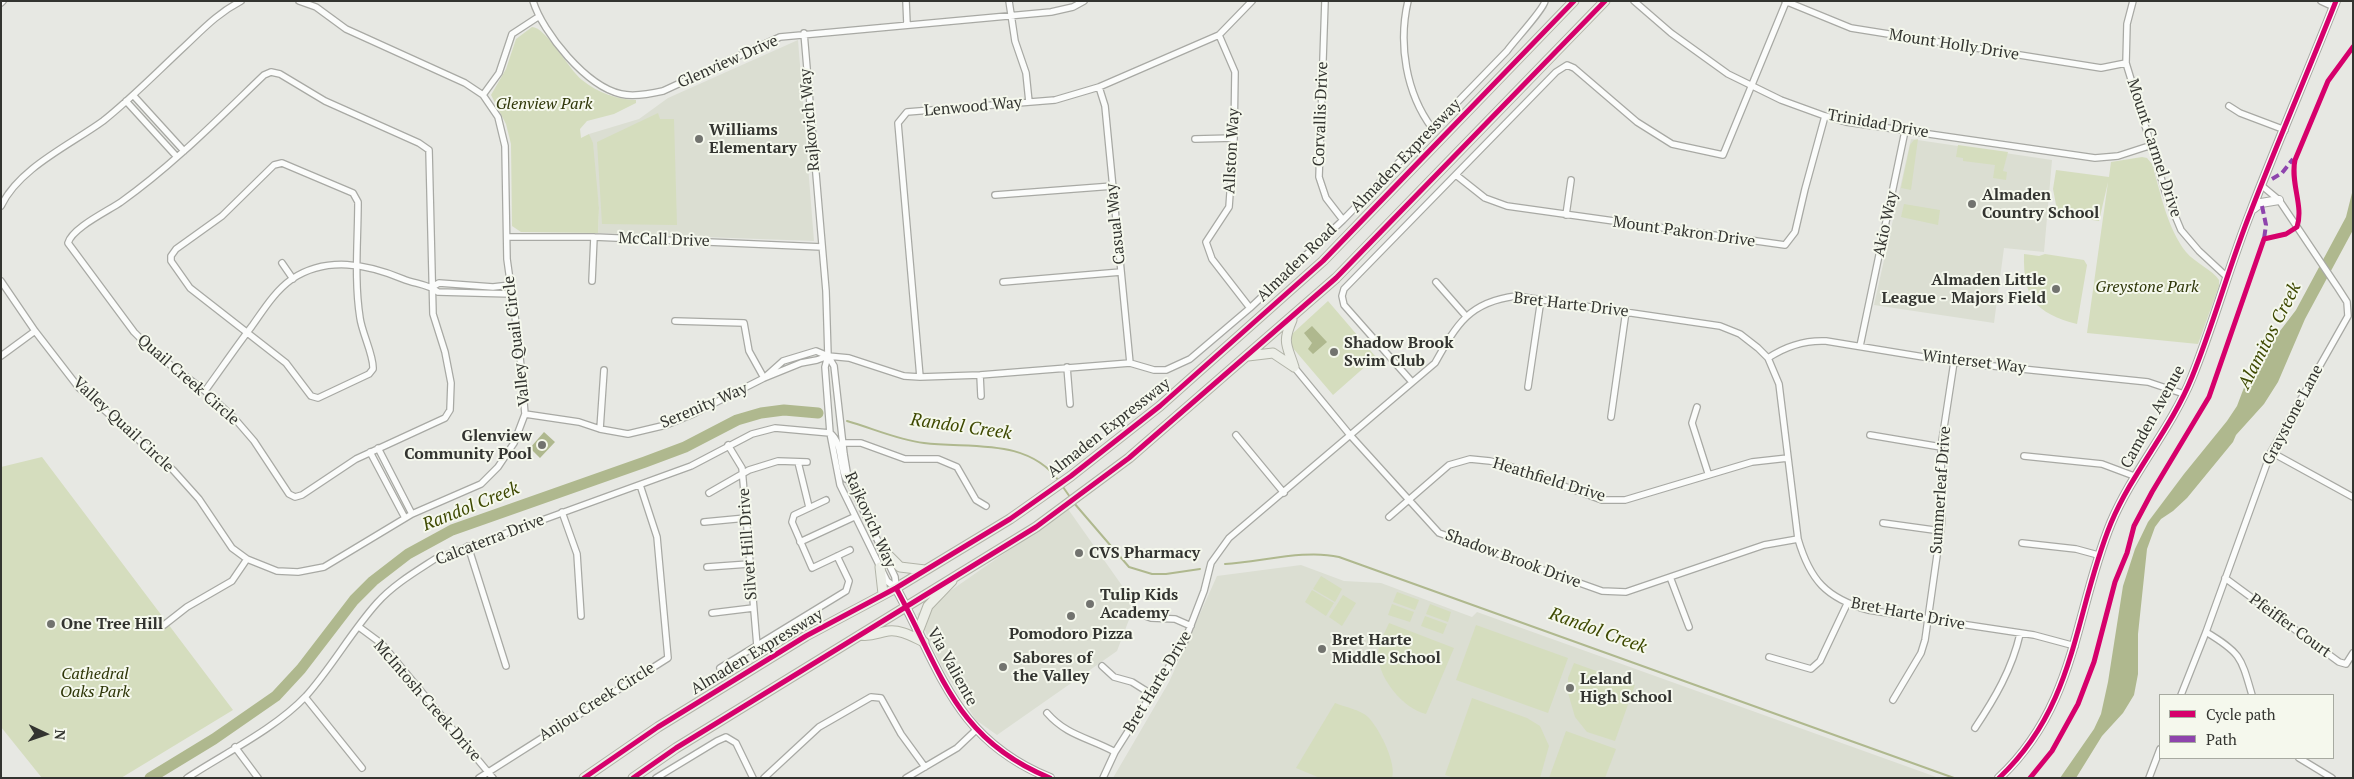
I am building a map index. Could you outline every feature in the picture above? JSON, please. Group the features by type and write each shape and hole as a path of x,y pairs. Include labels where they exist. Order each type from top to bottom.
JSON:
{"main road":[{"name":"Almaden Expressway","path":"632,778 676,748 906,607 1069,504 1129,458 1336,278 1605,1"},
{"name":"Almaden Expressway","path":"584,778 666,722 806,636 896,588 1010,519 1066,479 1160,406 1322,261 1573,2"},
{"path":"1294,315 1285,335 1285,342 1294,366"},
{"path":"1248,356 1273,353 1294,366"},
{"path":"883,550 900,567 925,570"},
{"path":"880,567 883,594"},
{"path":"918,632 928,606 954,577"},
{"path":"860,635 870,637 889,631 924,642"}],"street":[{"path":"1,206 13,187 25,175 104,120 222,11 241,1"},
{"name":"Valley Quail Circle","path":"1,282 35,331 80,388 173,470 199,499 232,548 246,559 277,571 298,572 314,570 338,560 404,518 480,484 498,467 514,443 525,414 506,237 506,146 498,117 482,95 465,83 346,29 316,7 299,1"},
{"name":"Glenview Drive","path":"533,1 538,17 573,63 588,78 621,94 647,94 663,91 780,37 907,24 1013,17 1051,12 1073,7 1084,1"},
{"path":"906,1 907,24"},
{"path":"1010,1 1016,41 1026,73 1029,102"},
{"name":"Lenwood Way","path":"920,377 898,123 907,112 1055,100 1099,87 1219,35 1252,1"},
{"name":"Corvallis Drive","path":"1324,1 1319,177 1326,198 1343,220"},
{"path":"1408,1 1405,48 1408,75 1419,109 1432,128"},
{"name":"Almaden Road","path":"1154,370 1174,367 1190,359 1250,308 1343,220 1507,51 1521,31 1542,10 1545,1"},
{"name":"Trinidad Drive","path":"1634,1 1681,41 1728,74 1781,100 1846,122 2095,158 2118,156 2152,144"},
{"name":"Mount Carmel Drive","path":"2133,1 2127,24 2126,63 2166,194 2181,230 2198,251 2227,278"},
{"path":"2321,1 2335,4"},
{"path":"1412,382 1344,305 1342,296 1348,285 1556,72 1567,65 1574,68 1637,122 1672,144 1723,155 1786,2"},
{"name":"Mount Holly Drive","path":"1786,2 1851,28 1887,35 2102,68 2126,63"},
{"name":"Camden Avenue","path":"1999,778 2014,764 2042,723 2062,683 2075,646 2098,555 2134,476 2192,378 2250,213 2335,4"},
{"path":"482,95 499,73 512,34 538,17"},
{"name":"Rajkovich Way","path":"804,34 826,291 828,356 825,367 830,433 840,485 887,582 896,588"},
{"name":"Allston Way","path":"1219,35 1235,72 1234,138 1229,207 1206,242 1212,259 1250,308"},
{"name":"Quail Creek Circle","path":"271,72 280,74 324,101 426,146 431,155 433,314 445,352 451,384 448,414 445,418 370,452 302,495 295,496 289,494 254,441 241,426 205,391 162,359 134,332 68,243 73,234 121,202 177,157 264,75 271,72"},
{"name":"Casual Way","path":"1099,87 1105,106 1130,363"},
{"path":"133,95 184,151"},
{"path":"126,101 177,157"},
{"path":"2229,106 2240,113 2285,130"},
{"name":"Mount Pakron Drive","path":"1456,175 1475,192 1498,203 1566,215 1785,246 1795,232 1826,116"},
{"name":"Akio Way","path":"1860,346 1905,131"},
{"path":"1196,139 1234,138"},
{"path":"287,164 353,193 356,197 358,265 360,316 373,369 369,374 323,397 314,397 286,363 190,288 173,266 171,256 176,249 222,216 274,165 287,164"},
{"path":"1566,215 1571,180"},
{"name":"Graystone Lane","path":"2181,694 2206,632 2271,452 2351,308 2279,200 2262,185"},
{"path":"995,195 1113,186"},
{"path":"2250,213 2261,203 2279,200"},
{"name":"McCall Drive","path":"506,237 594,238 822,247"},
{"path":"592,281 594,238"},
{"path":"282,263 293,279"},
{"path":"205,391 268,302 293,279 328,266 358,265 380,269 408,281 432,287 438,292 512,294"},
{"path":"1003,282 1121,272"},
{"path":"1436,282 1465,316"},
{"path":"432,287 439,283 493,287 510,285"},
{"name":"Bret Harte Drive","path":"1103,778 1115,752 1184,643 1211,563 1229,538 1435,363 1454,330 1465,316 1480,305 1498,298 1516,296 1626,311 1720,326 1740,334 1768,358 1779,384 1798,539 1804,559 1813,577 1828,593 1847,604 1868,610 2034,635 2075,646"},
{"path":"1528,387 1542,299"},
{"path":"1611,417 1626,311"},
{"path":"675,321 744,322 749,351 764,378"},
{"path":"1,356 35,331"},
{"name":"Winterset Way","path":"1768,358 1796,343 1812,340 1954,362 2148,382 2184,394"},
{"name":"Serenity Way","path":"525,414 579,422 600,429 628,434 666,425 693,414 764,378 774,367 800,354 816,351 828,356 849,358 904,376 920,377 980,375 1130,363 1154,370"},
{"name":"Rajkovich Way","path":"828,356 834,366 848,478 895,577 896,588"},
{"name":"Summerleaf Drive","path":"1893,700 1921,653 1929,619 1941,531 1941,447 1954,362"},
{"name":"Shadow Brook Drive","path":"1294,366 1350,435 1439,532 1602,591 1626,592 1764,545 1798,539"},
{"path":"1067,368 1070,404"},
{"path":"600,429 604,370"},
{"path":"980,375 981,396"},
{"path":"1697,407 1692,423 1708,474"},
{"path":"840,419 830,433 837,440 842,471 851,484"},
{"name":"Calcaterra Drive","path":"187,778 280,719 305,697 378,602 406,578 435,560 468,546 691,466 752,434 775,428 830,433"},
{"path":"1236,435 1284,493"},
{"path":"1870,435 1941,447"},
{"path":"843,443 861,443 905,459 938,459 957,467 976,500 986,506"},
{"name":"Silver Hill Drive","path":"728,445 742,468 757,646"},
{"path":"378,448 412,514"},
{"path":"370,452 404,518"},
{"path":"2271,452 2353,497"},
{"path":"2024,456 2102,464 2134,476"},
{"name":"Heathfield Drive","path":"1389,518 1449,465 1470,459 1490,461 1509,466 1602,500 1625,500 1752,462 1788,458"},
{"path":"709,493 749,470 778,461 807,462"},
{"path":"798,462 809,507"},
{"name":"Anjou Creek Circle","path":"479,778 668,658 657,537 640,485"},
{"path":"826,500 794,515 792,522 812,568 850,550"},
{"path":"562,512 577,554 581,616"},
{"path":"800,542 854,517"},
{"path":"704,522 746,518"},
{"path":"1883,523 1941,531"},
{"path":"2022,543 2076,550 2098,555"},
{"path":"468,546 506,666"},
{"path":"720,668 846,591 849,581 837,556"},
{"path":"164,625 187,607 232,581 246,559"},
{"path":"706,567 749,564"},
{"path":"1670,577 1690,627"},
{"name":"Pfeiffer Court","path":"2225,578 2338,662 2346,664 2353,653"},
{"name":"Via Valiente","path":"896,588 958,707 976,730 1002,752 1050,778"},
{"path":"1769,657 1811,669 1820,660 1847,604"},
{"path":"712,613 753,608"},
{"path":"1137,612 1151,618 1175,619 1191,626"},
{"name":"McIntosh Creek Drive","path":"359,627 382,644 493,778"},
{"path":"2206,632 2232,647 2242,660 2252,694"},
{"path":"1975,728 1995,698 2015,656 2020,634"},
{"path":"1102,666 1114,677 1132,682 1151,694"},
{"path":"764,778 819,728 871,697 876,696 881,698 901,734 925,767"},
{"path":"305,697 362,768"},
{"path":"1047,713 1062,728 1073,735 1090,739 1115,752"},
{"path":"906,778 957,748 976,730"},
{"path":"656,778 716,741 726,737 736,743 752,778"},
{"path":"235,747 258,778"},
{"path":"2149,778 2159,751"},
{"path":"2301,759 2332,778"}],"shaded area":[{"name":"Williams Elementary","path":"798,40 814,241 598,233 599,208 589,134 639,119 668,98"},
{"name":"Almaden Country School","path":"1911,139 2052,160 2044,252 2004,248 1994,323 1874,305"},
{"path":"2353,189 2353,230 2305,319 2278,382 2264,404 2236,435 2233,442 2187,498 2161,519 2155,527 2147,549 2138,634 2138,674 2134,695 2123,713 2102,736 2076,778 2060,778 2094,729 2101,714 2123,586 2135,549 2148,522 2237,406 2251,369 2296,310 2346,217"},
{"path":"1312,326 1327,342 1313,354 1308,349 1312,343 1304,333"},
{"name":"Glenview Community Pool","path":"544,432 555,442 540,458 530,448"},
{"path":"1068,509 1135,604 1117,651 997,735 976,720 942,667 917,614"},
{"path":"1301,565 1344,581 1381,583 1472,617 1477,612 1939,778 1113,778 1169,682 1217,576"}],"green space":[{"name":"Glenview Park","path":"532,27 538,29 551,41 577,75 588,85 608,95 636,100 636,103 614,114 587,121 580,129 581,138 589,134 593,143 599,208 598,233 521,232 512,226 511,144 506,124 491,95 506,69 516,39"},
{"path":"658,113 660,119 674,119 677,225 602,224 597,142"},
{"path":"1918,139 1911,190 1901,188 1910,145 1914,140"},
{"path":"1958,145 2008,152 2003,171 2007,172 2006,180 1993,178 1995,165 1963,161 1963,158 1956,157"},
{"name":"Greystone Park","path":"2142,157 2147,158 2152,164 2169,222 2179,243 2190,256 2213,273 2219,280 2219,286 2198,344 2087,333 2108,182 2099,221 2073,217 2057,210 2053,189 2056,170 2109,177 2111,162"},
{"path":"1904,204 1940,210 1938,225 1901,217"},
{"name":"Almaden Little League - Majors Field","path":"2024,254 2039,256 2045,254 2084,260 2087,265 2077,324 2051,315 2034,301 2029,293 2026,282"},
{"name":"Shadow Brook Swim Club","path":"1328,301 1376,357 1333,395 1292,347 1292,334"},
{"name":"Cathedral Oaks Park","path":"42,457 233,710 121,778 42,778 1,727 1,467"},
{"path":"1321,576 1342,589 1335,602 1313,589"},
{"path":"1312,590 1334,603 1326,616 1305,602"},
{"path":"1397,592 1419,600 1415,610 1393,602"},
{"path":"1343,595 1356,603 1342,626 1329,617"},
{"path":"1392,604 1414,612 1410,622 1388,615"},
{"path":"1430,604 1451,612 1448,622 1426,614"},
{"path":"1425,616 1447,624 1443,634 1421,626"},
{"path":"1389,623 1454,648 1426,714 1402,700 1383,675 1378,653"},
{"path":"1476,625 1568,658 1548,713 1456,680"},
{"path":"1574,663 1635,685 1615,741 1587,732 1575,717 1568,693 1568,678"},
{"path":"1472,698 1527,718 1540,726 1549,746 1540,778 1454,778 1445,775"},
{"path":"1335,703 1361,712 1372,722 1382,737 1390,755 1393,772 1392,778 1320,778 1296,768"},
{"path":"1566,731 1616,749 1605,778 1549,778"}],"waterway":[{"name":"Randol Creek","path":"150,778 214,739 276,696 301,669 354,600 373,581 408,554 452,530 685,447 737,420 761,413 784,410 818,413"},
{"name":"Randol Creek","path":"847,421 895,437 924,443 978,446 1014,451 1031,457 1046,467 1059,481"},
{"name":"Randol Creek","path":"1063,487 1070,497"},
{"name":"Randol Creek","path":"1074,503 1129,567 1152,574 1200,569"},
{"name":"Randol Creek","path":"1225,564 1312,554 1339,557 1954,778"}],"marked path":[{"path":"2272,179 2282,173 2293,159"},
{"path":"2262,206 2266,225 2264,239"}],"cycle path":[{"path":"584,778 658,727 806,636 896,588 1010,519 1071,476 1160,406 1323,261 1574,1"},
{"path":"633,778 676,748 1036,527 1129,458 1336,278 1605,1"},
{"path":"1999,778 2025,750 2044,720 2059,689 2111,523 2130,486 2174,414 2192,377 2243,232 2336,1"},
{"path":"2030,778 2052,751 2078,704 2094,662 2115,582 2127,553 2134,526 2152,492 2209,397 2264,239 2286,234 2297,227 2299,211 2294,177 2295,160 2328,81 2353,47"},
{"path":"896,588 939,674 971,722 992,743 1018,762 1050,778"}],"place":[{"name":"Williams Elementary","path":"699,139"},
{"name":"Almaden Country School","path":"1972,204"},
{"name":"Almaden Little League - Majors Field","path":"2056,289"},
{"name":"Shadow Brook Swim Club","path":"1334,352"},
{"name":"Glenview Community Pool","path":"542,445"},
{"name":"CVS Pharmacy","path":"1079,553"},
{"name":"Tulip Kids Academy","path":"1090,604"},
{"name":"Pomodoro Pizza","path":"1071,616"},
{"name":"One Tree Hill","path":"51,624"},
{"name":"Bret Harte Middle School","path":"1322,649"},
{"name":"Sabores of the Valley","path":"1003,667"},
{"name":"Leland High School","path":"1570,688"}],"water label":[{"name":"Alamitos Creek","path":"2270,336"}]}
